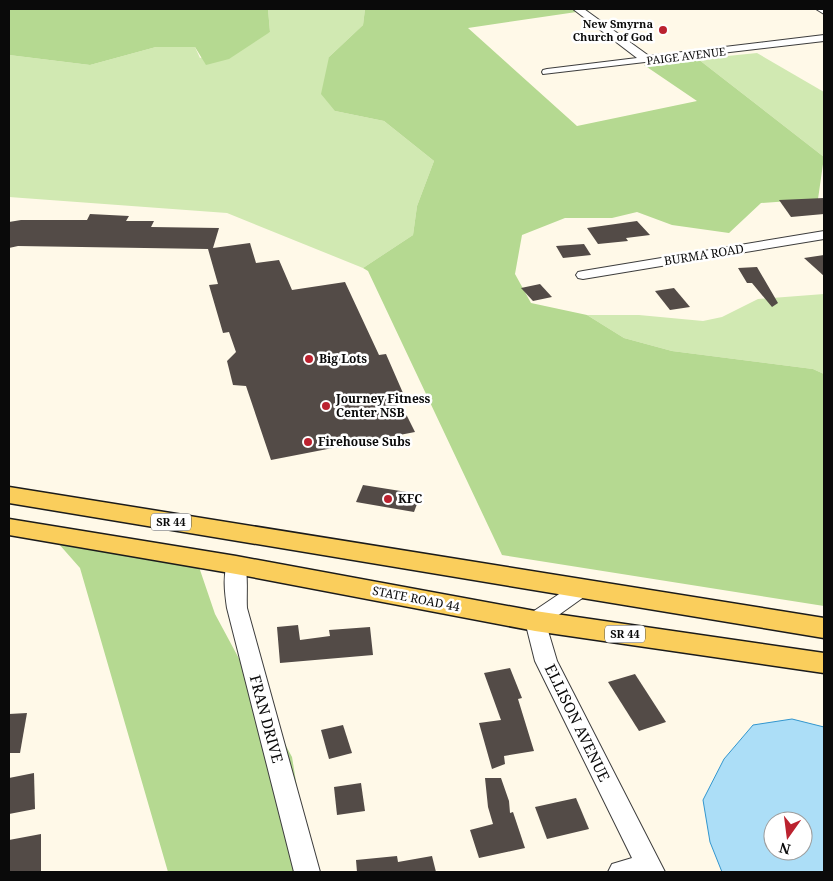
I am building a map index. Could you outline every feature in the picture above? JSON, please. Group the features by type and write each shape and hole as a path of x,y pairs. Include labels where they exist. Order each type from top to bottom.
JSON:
{"main road":[{"name":"SR 44","path":"9,495 824,628"},
{"name":"STATE ROAD 44","path":"9,527 236,565 535,621 824,663"}],"street":[{"path":"578,9 647,60"},
{"name":"PAIGE AVENUE","path":"547,72 824,38"},
{"name":"BURMA ROAD","path":"583,275 824,235"},
{"name":"FRAN DRIVE","path":"236,565 234,591 237,608 307,872"},
{"path":"535,621 581,589"},
{"name":"ELLISON AVENUE","path":"535,621 546,661 650,869"},
{"path":"621,872 650,869"}],"green space":[{"path":"9,9 268,9 270,32 229,59 206,65 195,47 156,47 90,65 9,55"},
{"path":"268,9 365,9 363,25 329,57 335,111 384,121 434,161 417,206 413,235 363,268 227,213 9,197 9,55 90,65 156,47 195,47 200,58 270,32"},
{"path":"365,9 597,9 468,28 577,126 697,101 644,65 698,59 824,157 818,199 761,203 729,233 672,225 637,212 612,218 565,218 522,235 515,274 531,303 587,315 624,338 672,351 813,369 824,374 824,606 502,555 368,271 363,268 413,235 417,206 434,161 384,121 335,111 321,94 329,57 363,25"},
{"path":"757,53 824,92 824,157 698,59"},
{"path":"824,294 824,374 813,369 672,351 624,338 587,315 639,315 703,321 722,317 758,299"},
{"path":"58,543 199,567 215,614 292,757 311,872 168,872 80,568"}],"water":[{"path":"792,719 824,727 824,872 722,872 710,842 703,800 724,759 753,725"}],"building":[{"path":"824,198 824,214 791,217 779,200"},
{"path":"90,214 129,216 126,221 154,221 151,227 219,228 213,248 250,243 256,263 279,260 292,290 345,282 379,355 386,354 403,393 389,397 407,416 415,432 271,460 246,386 233,385 227,361 236,352 229,332 223,333 209,285 218,284 208,249 18,246 9,248 9,222 21,220 87,220"},
{"path":"637,221 650,235 626,238 628,241 598,244 587,228"},
{"path":"584,244 591,255 563,258 556,246"},
{"path":"824,255 824,276 804,258"},
{"path":"757,267 778,303 772,307 752,283 747,283 738,268"},
{"path":"540,284 552,297 533,301 521,288"},
{"path":"674,288 690,307 670,310 655,291"},
{"name":"KFC","path":"363,485 413,493 420,496 414,512 356,502"},
{"path":"298,625 300,640 330,636 329,630 370,627 373,655 280,663 277,627"},
{"path":"510,668 522,698 518,699 534,751 504,756 505,764 492,769 479,723 501,720 484,673"},
{"path":"635,674 666,722 639,731 608,682"},
{"path":"27,713 20,753 9,753 9,714"},
{"path":"343,725 352,753 329,759 321,730"},
{"path":"34,773 35,809 9,814 9,778"},
{"path":"485,778 501,778 509,801 510,813 513,812 525,848 479,858 470,830 493,824 488,807"},
{"path":"361,783 365,811 337,815 334,787"},
{"path":"576,798 589,829 547,839 535,807"},
{"path":"41,834 41,872 9,872 9,840"},
{"path":"397,856 398,862 432,856 436,872 357,872 356,860"}],"place":[{"name":"New Smyrna Church of God","path":"663,30"},
{"name":"Big Lots","path":"309,359"},
{"name":"Journey Fitness Center NSB","path":"326,406"},
{"name":"Firehouse Subs","path":"308,442"},
{"name":"KFC","path":"388,499"}]}
